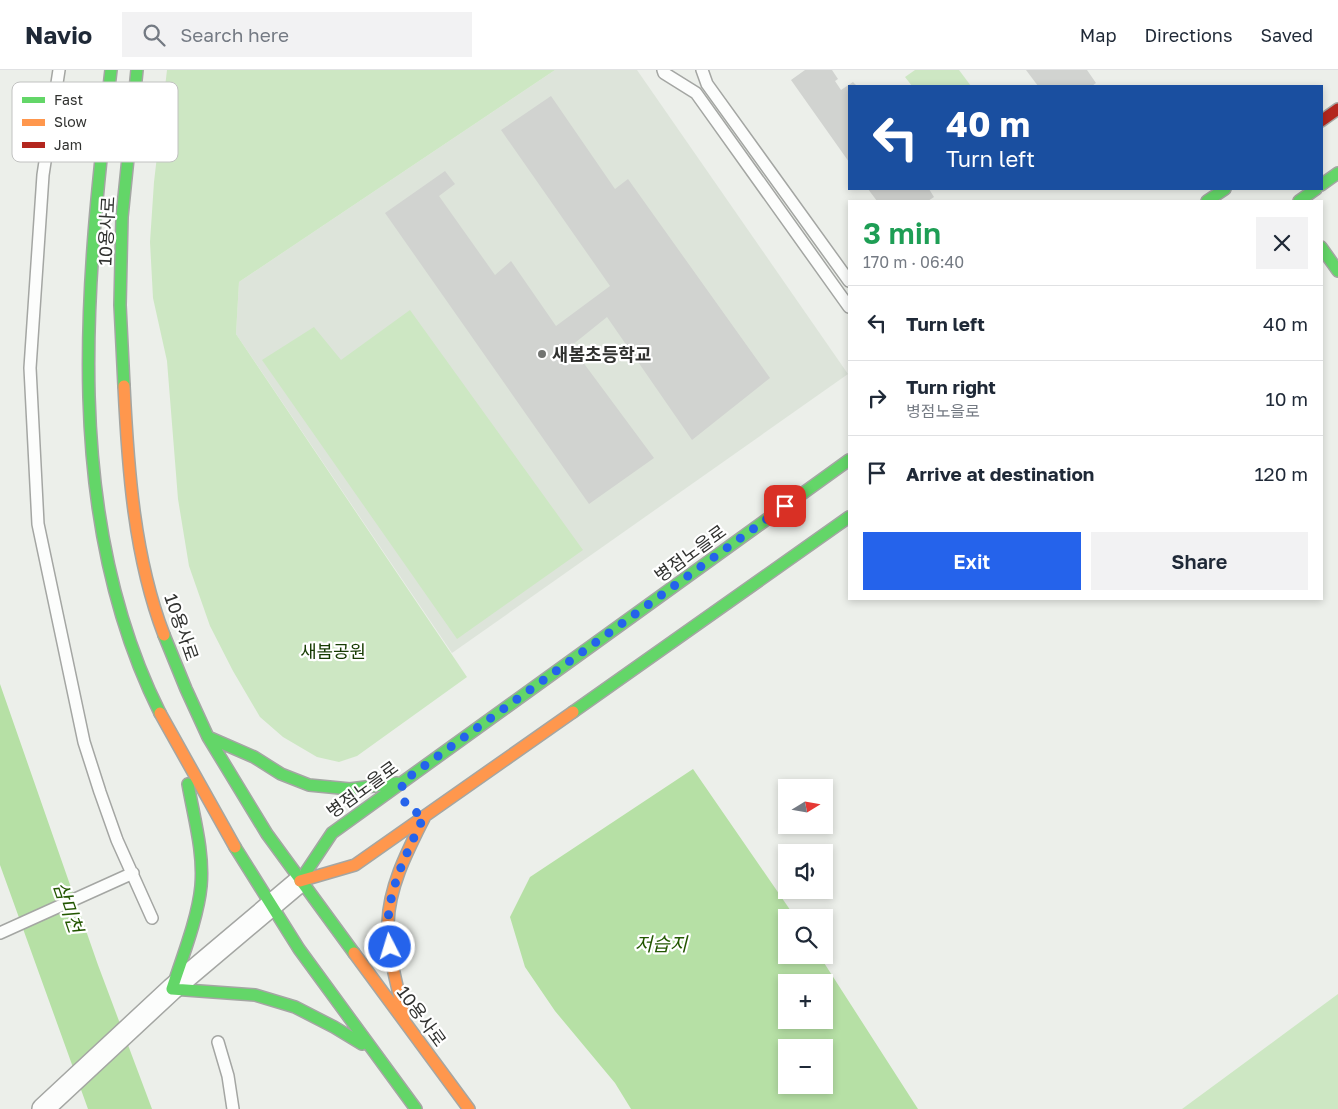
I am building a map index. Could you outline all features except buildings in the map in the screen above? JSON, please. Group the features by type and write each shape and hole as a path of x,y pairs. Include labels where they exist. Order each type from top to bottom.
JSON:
{"street":[{"path":"1323,120 1338,109"},
{"name":"10용사로","path":"100,162 93,247 89,333 92,455 108,566 133,653 153,700 208,803 298,948 416,1109"},
{"name":"10용사로","path":"128,162 122,217 120,305 126,434 136,526 148,582 163,632 208,737 267,834 469,1109"},
{"path":"1323,184 1338,174"},
{"path":"1208,200 1224,190"},
{"path":"1300,200 1314,190"},
{"path":"1323,250 1338,271"},
{"name":"병점노을로","path":"300,881 332,832 848,461"},
{"path":"43,1109 172,989 300,881 355,865 848,518"},
{"path":"208,737 254,757 281,774 309,785 350,789 402,782 402,797"},
{"path":"172,989 194,918 201,887 201,852 181,754"},
{"path":"194,775 206,782 216,778 223,761"},
{"path":"410,810 424,816"},
{"path":"405,1023 390,947 389,910 406,854 424,816"},
{"path":"172,989 255,995 295,1007 334,1027 371,1050"}],"lane":[{"path":"663,70 664,73 696,93 848,306"},
{"path":"702,70 707,84 848,281"},
{"path":"45,162 30,368 38,524 84,742 117,840 152,918"},
{"path":"1,930 133,873"},
{"path":"218,1042 228,1076 233,1109"}],"shaded area":[{"name":"새봄초등학교","path":"555,70 637,70 848,374 452,653 236,334 239,282"}],"green space":[{"name":"새봄공원","path":"167,70 555,70 239,282 236,334 467,677 357,756 339,762 317,757 283,737 260,717 233,671 210,626 189,566 178,499 167,361 153,298 150,242 156,162 178,162 178,82 166,82"},
{"path":"915,70 959,70 970,85 911,85 905,77"},
{"path":"410,310 583,550 457,639 262,360 314,327 341,360"},
{"path":"1338,994 1338,1109 1182,1109"}],"water":[{"name":"삼미천","path":"0,684 98,965 152,1109 88,1109 0,865"},
{"name":"저습지","path":"693,769 778,892 778,899 783,899 789,909 778,909 778,964 825,964 831,974 778,974 778,1029 833,1029 833,977 918,1109 631,1109 615,1083 555,1011 525,967 510,917 530,877"}],"traffic: fast":[{"path":"110,82 111,70"},
{"path":"136,82 137,70"},
{"path":"101,162 89,314 89,397 94,478 107,559 128,637 160,713"},
{"path":"124,386 120,305 122,217 128,162"},
{"path":"1323,184 1338,173"},
{"path":"1208,200 1224,190"},
{"path":"1300,200 1315,190"},
{"path":"1323,250 1338,271"},
{"path":"300,881 332,833 848,461"},
{"path":"573,712 848,518"},
{"path":"164,635 208,737 267,834 354,953"},
{"path":"208,737 254,757 281,774 309,785 350,789 397,783"},
{"path":"188,784 200,848 201,886 193,924 172,989 255,995 295,1007 362,1044"},
{"path":"235,847 299,949 416,1109"}],"traffic: slow":[{"path":"124,386 131,481 139,544 154,605 164,635"},
{"path":"300,881 355,865 573,712"},
{"path":"160,713 235,847"},
{"path":"404,1017 389,946 389,909 400,869 424,818"},
{"path":"354,953 469,1109"}],"traffic: jam":[{"path":"1323,120 1338,109"}],"place":[{"name":"새봄초등학교","path":"542,354"}],"route":[{"path":"390,947 389,910 396,883 406,854 424,816 410,810 402,797 402,782 785,506"}]}
